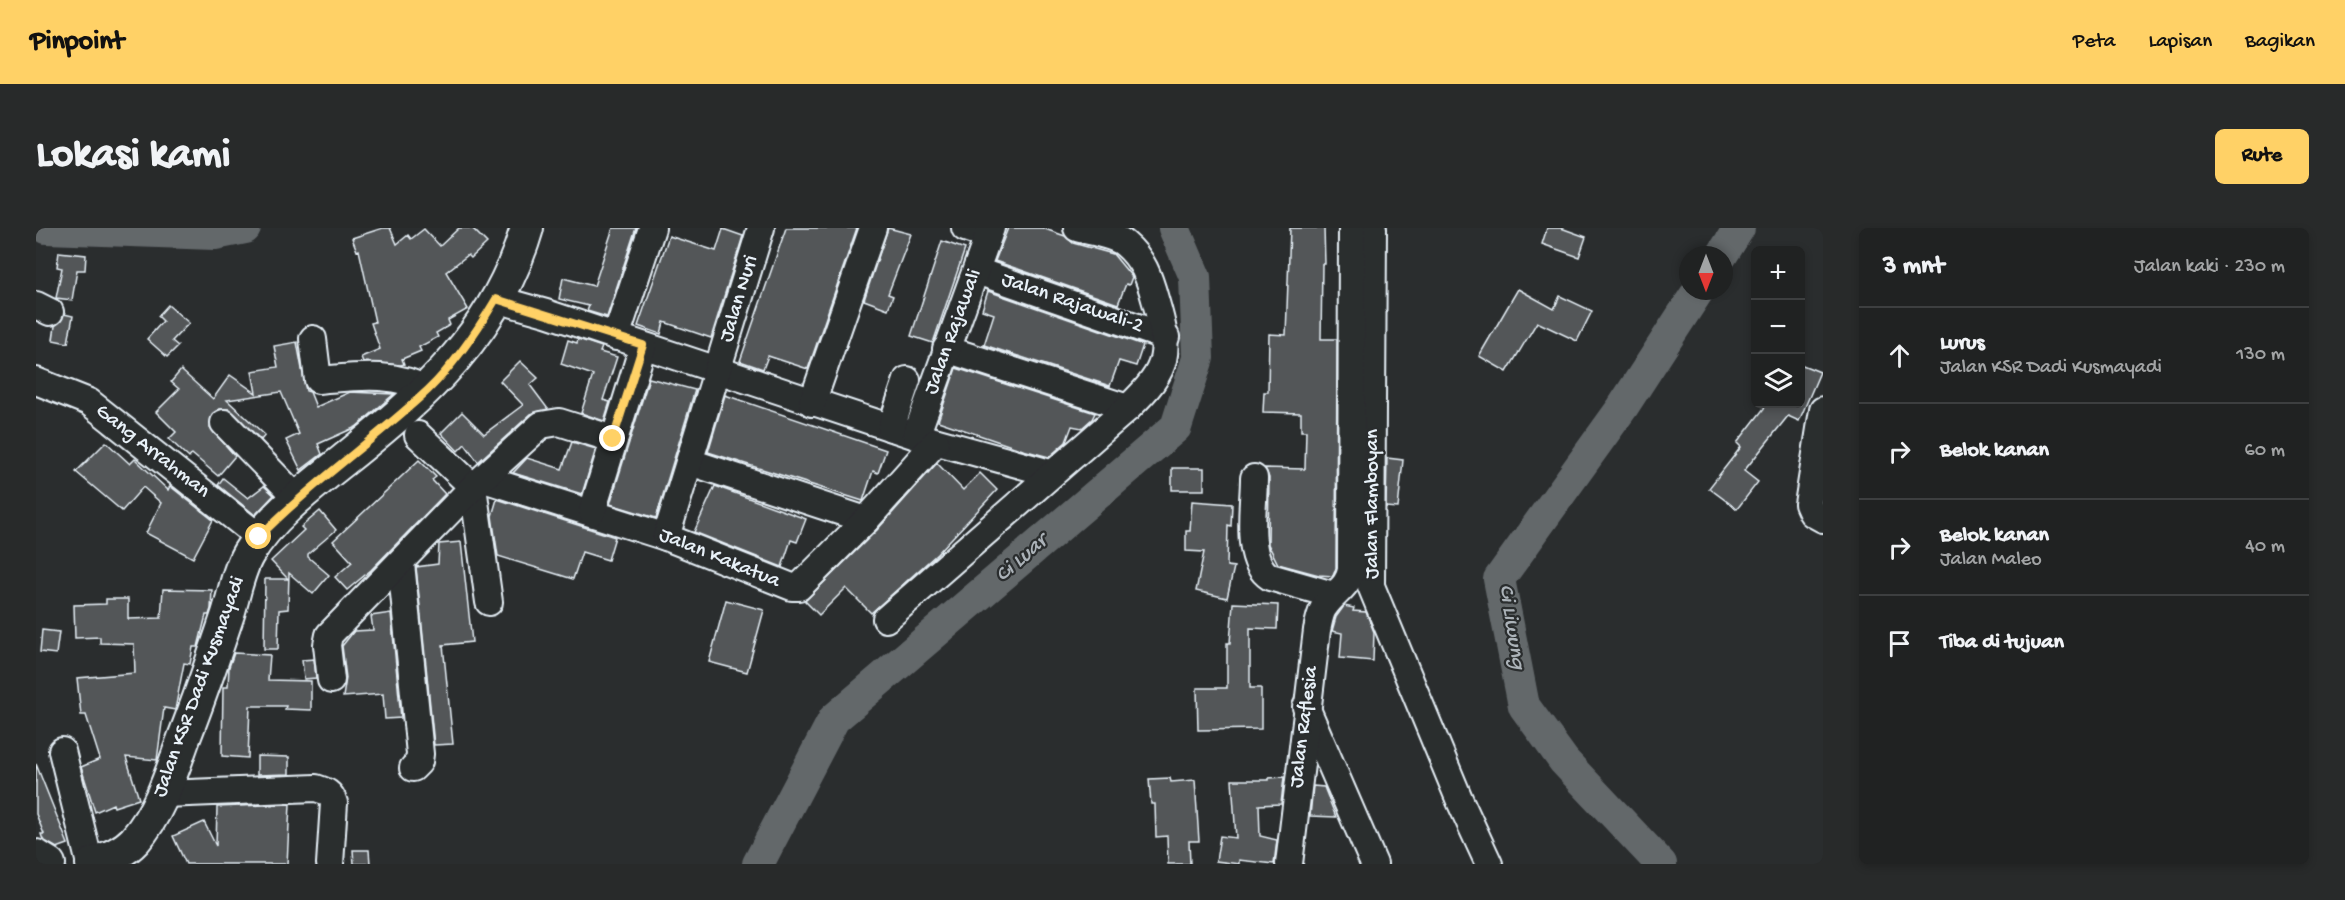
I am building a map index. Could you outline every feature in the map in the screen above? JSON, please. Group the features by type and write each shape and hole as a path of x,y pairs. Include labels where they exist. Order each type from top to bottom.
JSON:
{"main road":[{"name":"Jalan KSR Dadi Kusmayadi","path":"91,864 119,854 134,841 150,820 164,794 210,669 246,558 259,537 297,498 428,390 462,352 496,299 526,228"},
{"path":"36,856 49,864"}],"street":[{"path":"616,337 652,228"},
{"name":"Jalan Nuri","path":"666,537 761,228"},
{"path":"812,403 873,228"},
{"path":"886,618 1050,473 1128,408 1146,391 1161,368 1166,337 1146,268 1123,242 1077,228"},
{"path":"1352,228 1363,393"},
{"name":"Jalan Flamboyan","path":"1373,228 1363,393 1371,586 1455,791 1489,864"},
{"name":"Jalan Rajawali","path":"926,439 946,349 977,271 982,231"},
{"name":"Jalan Rajawali-2","path":"977,271 1166,337"},
{"path":"496,299 926,439 1050,473"},
{"path":"313,339 318,380 378,375 411,381 428,390"},
{"path":"592,512 643,345"},
{"path":"946,349 1128,408"},
{"path":"891,428 907,380"},
{"name":"Gang Arrahman","path":"36,381 89,402 259,537"},
{"name":"Jalan Raflesia","path":"1289,864 1306,706 1317,630 1323,608 1339,591 1351,570 1363,393"},
{"path":"331,680 327,645 329,634 478,483 541,425 559,422 613,439"},
{"path":"224,423 297,498"},
{"path":"1822,423 1808,504 1812,513 1823,519"},
{"path":"418,435 478,483 489,602"},
{"name":"Jalan Kakatua","path":"478,483 592,512 666,537 792,587 799,587 866,520 926,439"},
{"path":"690,462 866,520"},
{"path":"1254,478 1254,558 1261,572 1270,577 1339,591 1371,586"},
{"path":"401,563 420,754 419,762 413,768"},
{"path":"1306,706 1374,864"},
{"path":"62,751 91,864"},
{"path":"164,794 316,788 325,791 332,795 334,803 330,864"}],"building":[{"path":"390,228 397,244 408,235 411,239 424,229 440,246 459,228 472,228 487,243 471,258 468,255 446,272 468,309 448,320 450,325 436,333 438,337 419,347 421,351 402,359 404,364 401,365 363,362 361,357 380,349 371,323 375,322 359,250 357,251 352,238"},
{"path":"613,228 636,228 607,317 587,311 589,306 559,299 563,278 594,286"},
{"path":"786,228 857,228 808,369 768,356 763,369 740,361"},
{"path":"888,228 911,234 888,294 893,296 888,309 864,300"},
{"path":"1008,228 1042,228 1065,236 1073,243 1113,254 1132,277 1129,285 1126,284 1118,304 995,261"},
{"path":"1290,228 1324,228 1325,264 1322,264 1321,339 1337,339 1336,568 1333,576 1319,575 1278,564 1268,544 1269,478 1265,468 1305,469 1306,431 1301,431 1301,413 1263,412 1264,392 1268,392 1269,334 1286,335"},
{"path":"1547,228 1561,228 1586,237 1579,257 1542,244"},
{"path":"723,229 743,236 711,338 664,322 661,334 638,326 669,236 716,251"},
{"path":"942,241 965,249 933,343 911,336"},
{"path":"59,252 86,255 85,270 77,270 72,300 56,298 62,268 57,267"},
{"path":"1518,289 1554,309 1560,296 1592,311 1577,341 1537,322 1507,372 1479,356"},
{"path":"988,291 1143,345 1136,366 1119,361 1110,386 984,345 994,314 982,310"},
{"path":"168,305 189,323 172,341 178,346 167,357 147,339 163,321 158,316"},
{"path":"64,314 73,316 68,343 53,340 55,326"},
{"path":"578,339 602,347 600,352 617,357 603,400 610,402 604,421 581,413 593,375 561,364 568,340 577,343"},
{"path":"297,342 306,391 310,392 316,407 350,392 394,394 356,427 318,444 322,454 301,470 286,440 299,434 281,392 227,400 265,435 261,440 229,409 220,409 213,413 210,427 235,456 218,476 192,454 189,458 169,439 176,432 156,412 179,389 171,382 181,370 213,399 230,375 256,393 252,371 278,367 274,346"},
{"path":"520,361 538,378 530,385 548,409 531,414 478,462 465,444 458,451 441,433 462,412 484,434 523,405 500,381"},
{"path":"1805,366 1820,372 1805,407"},
{"path":"956,368 1095,413 1082,428 1072,426 1066,442 1049,457 1023,450 938,421"},
{"path":"649,378 695,390 656,518 610,504"},
{"path":"725,395 886,450 878,473 873,471 863,501 708,452"},
{"path":"1764,408 1805,408 1799,421 1788,416 1744,471 1758,482 1737,509 1709,488 1741,447 1737,443"},
{"path":"106,442 130,464 135,459 168,490 170,486 213,520 193,558 146,533 161,503 143,487 122,511 76,472"},
{"path":"572,442 596,449 582,494 513,473 527,458 562,469"},
{"path":"1387,458 1403,460 1398,508 1386,507"},
{"path":"419,460 436,477 432,480 445,494 371,570 347,590 335,577 352,562 333,541"},
{"path":"937,463 963,490 980,473 997,490 937,554 871,613 846,588 819,615 805,601 877,530"},
{"path":"1172,468 1204,468 1204,490 1172,490"},
{"path":"223,478 248,498 264,486 274,495 255,515 218,485"},
{"path":"715,486 806,519 797,542 791,540 782,567 694,532"},
{"path":"497,499 615,537 608,560 582,552 573,579 498,556 492,516"},
{"path":"1192,501 1232,504 1231,526 1228,525 1227,566 1234,567 1227,598 1196,591 1204,552 1186,551 1186,531 1190,531"},
{"path":"320,511 336,530 308,554 308,557 329,575 313,594 289,573 288,609 279,610 278,649 264,649 265,579 288,579 271,561 304,530 301,527"},
{"path":"461,542 472,642 443,645 453,744 434,745 416,567 438,564 439,544"},
{"path":"163,589 212,590 211,609 209,615 206,615 198,647 193,647 190,664 184,663 175,710 164,708 157,760 126,757 139,799 114,807 113,804 95,812 81,767 100,759 86,715 81,715 77,678 135,673 134,644 100,643 100,637 75,638 74,605 106,604 106,599 128,599 128,619 161,618"},
{"path":"726,600 764,610 747,672 709,662"},
{"path":"1233,603 1278,605 1277,629 1250,628 1250,688 1261,688 1261,729 1198,730 1197,688 1227,688 1227,643 1230,643"},
{"path":"1344,606 1354,608 1353,611 1366,612 1374,632 1373,661 1340,658 1342,633 1332,631 1336,617"},
{"path":"391,613 401,718 385,719 383,694 343,697 346,678 342,646 354,631 373,630 371,616"},
{"path":"42,630 59,632 56,654 40,652"},
{"path":"234,653 270,655 268,680 311,681 311,710 285,709 286,706 250,706 248,758 222,756 223,687 228,687 229,667"},
{"path":"314,659 316,678 304,679 302,660"},
{"path":"257,756 289,757 289,774 257,775"},
{"path":"36,764 68,844 57,848 43,840 41,834 44,834 36,814"},
{"path":"1284,777 1281,804 1259,805 1260,836 1277,840 1274,864 1239,860 1239,864 1216,861 1220,836 1236,838 1232,780 1269,780 1269,778"},
{"path":"1170,778 1171,782 1195,780 1199,841 1189,841 1190,864 1168,864 1167,836 1156,837 1155,804 1151,804 1149,779"},
{"path":"1313,786 1324,787 1336,817 1310,816"},
{"path":"290,804 287,864 186,864 173,836 204,822 216,846 217,807"},
{"path":"353,850 369,850 370,864 354,864"}],"waterway":[{"name":"Ci Luar","path":"47,228 215,234 245,228"},
{"name":"Ci Luar","path":"758,864 834,719 1176,427 1198,358 1195,277 1174,228"},
{"name":"Ci Liwung","path":"1728,246 1739,228"},
{"name":"Ci Liwung","path":"1661,864 1564,761 1524,706 1499,579 1622,408 1692,300"}],"route":[{"path":"259,537 297,498 428,390 462,352 496,299 643,345 613,439"}]}
